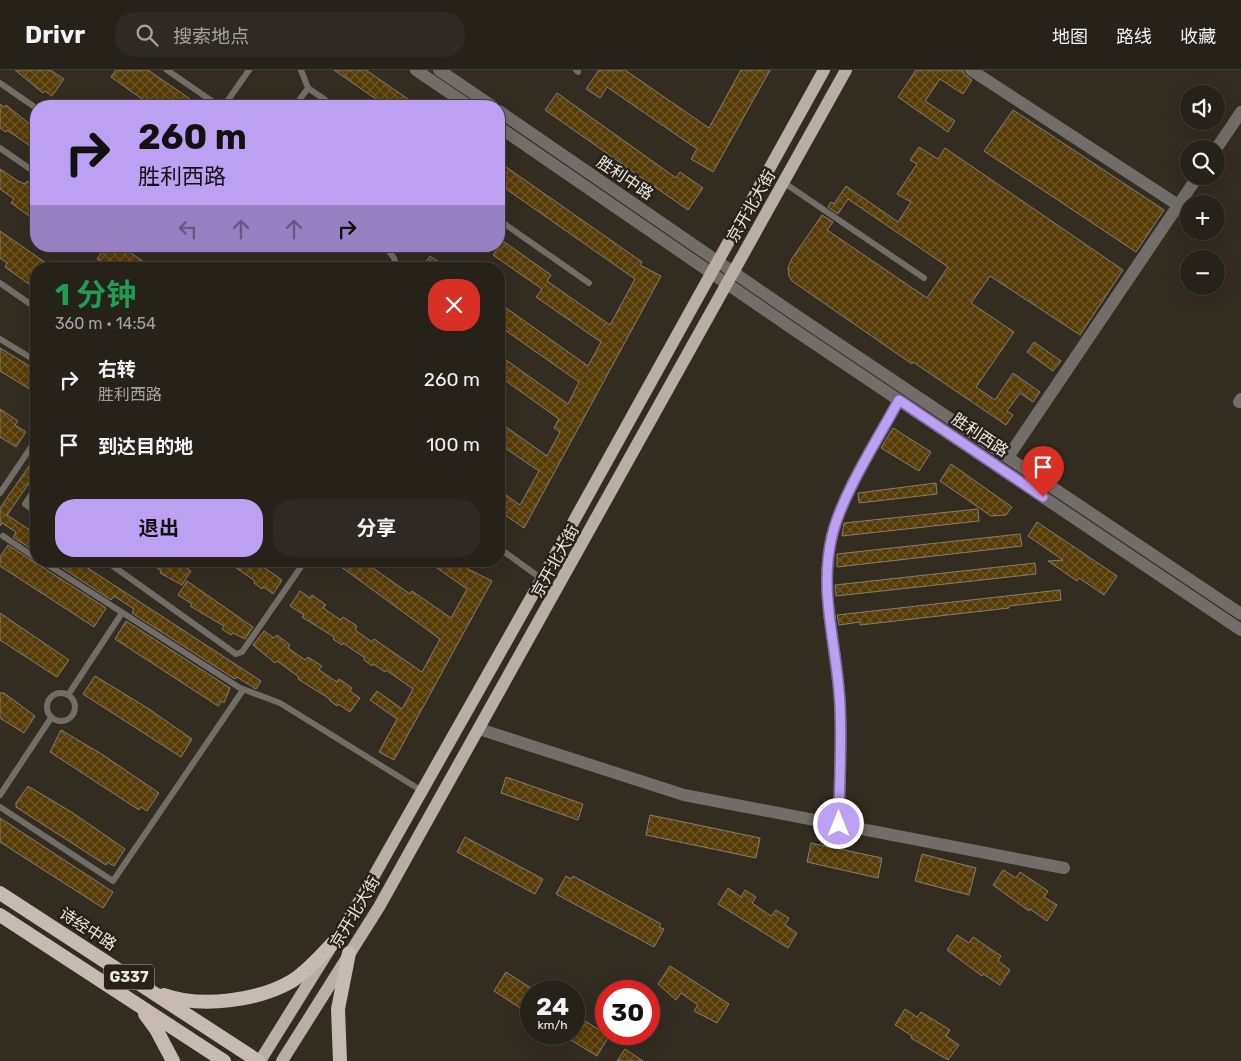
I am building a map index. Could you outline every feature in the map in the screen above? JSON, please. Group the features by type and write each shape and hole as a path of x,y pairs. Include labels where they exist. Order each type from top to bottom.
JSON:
{"highway":[{"name":"诗经中路","path":"0,893 259,1061"},
{"name":"G337","path":"0,915 224,1061"},
{"path":"147,989 185,1000 224,1002 272,990 292,980 334,942"},
{"path":"340,1061 338,1009 349,953"},
{"path":"138,1005 156,1029 173,1061"}],"main road":[{"name":"京开北大街","path":"259,1061 334,942 422,791 542,579 710,272 824,70"},
{"name":"京开北大街","path":"282,1061 379,906 846,70"}],"street":[{"path":"416,70 460,100"},
{"path":"440,70 483,100"},
{"path":"971,70 1178,205"},
{"path":"1222,140 1241,112"},
{"name":"胜利中路","path":"505,115 733,271"},
{"name":"胜利中路","path":"505,131 726,283"},
{"path":"1008,457 1192,185"},
{"name":"胜利西路","path":"733,271 1241,614"},
{"name":"胜利西路","path":"726,283 1241,630"},
{"path":"839,824 840,705 827,606 826,580 828,555 832,534 848,496 899,400"},
{"path":"479,729 684,795 1064,868"}],"lane":[{"path":"167,70 210,100"},
{"path":"228,100 249,70"},
{"path":"301,70 308,88 325,100"},
{"path":"0,83 30,104"},
{"path":"299,100 308,88"},
{"path":"0,148 30,169"},
{"path":"783,182 924,278"},
{"path":"505,224 589,283"},
{"path":"0,283 30,304"},
{"path":"0,339 30,357"},
{"path":"0,493 30,449"},
{"path":"30,497 25,504 30,508"},
{"path":"3,536 30,554"},
{"path":"505,552 542,579"},
{"path":"51,567 243,690 280,703 422,791"},
{"path":"114,567 236,654 242,652 301,567"},
{"path":"68,695 122,613"},
{"path":"0,807 113,880 243,690"},
{"path":"57,694 68,695 75,704 72,716 62,721 51,718 46,708 49,699 57,694"},
{"path":"0,795 51,718"}],"building":[{"path":"15,70 50,70 64,79 52,96 45,91 43,93"},
{"path":"116,70 148,70 190,99 144,100 111,77"},
{"path":"334,70 366,70 409,100 377,100"},
{"path":"599,70 625,70 709,128 741,70 770,70 713,172 691,159 697,149 607,87 600,98 586,89"},
{"path":"916,70 963,70 964,74 972,80 963,94 940,79 925,101 955,121 948,132 898,97"},
{"path":"557,93 676,178 680,172 703,188 688,210 545,110"},
{"path":"0,104 4,107 6,105 30,124 30,146 7,130 6,132 0,128"},
{"path":"1013,110 1164,210 1136,252 984,151"},
{"path":"919,147 938,159 945,148 1123,270 1080,335 990,276 971,303 1014,332 976,387 995,400 1013,373 1040,392 1033,402 1020,393 1007,411 1013,415 1006,425 913,362 912,364 792,281 789,276 788,268 791,260 822,215 833,222 827,230 927,298 948,267 848,199 838,214 828,207 831,202 834,204 846,186 898,222 911,202 897,194 917,164 910,160"},
{"path":"505,166 642,262 640,265 661,276 524,528 505,515 505,494 520,505 539,471 505,448 505,426 547,456 560,432 554,428 559,419 505,380 505,359 568,404 579,382 505,330 505,307 588,366 601,342 536,297 542,289 493,255 495,252 505,252 505,242 551,275 547,281 610,325 635,279 505,188"},
{"path":"0,169 18,181 25,184 27,181 30,183 30,217 11,203 14,199 0,189"},
{"path":"0,231 45,262 30,262 29,284 5,267 7,263 0,258"},
{"path":"102,252 130,252 144,262 101,262 97,259"},
{"path":"430,256 439,262 426,262"},
{"path":"1034,342 1061,361 1053,371 1027,352"},
{"path":"0,348 30,366 30,389 0,371"},
{"path":"0,409 18,421 15,425 26,432 16,447 0,437"},
{"path":"893,428 931,452 919,471 881,448"},
{"path":"951,464 1012,507 1006,515 991,516 940,481"},
{"path":"30,465 30,482 7,515 30,530 30,548 13,537 16,532 2,523 0,526 0,508"},
{"path":"936,483 937,494 859,503 858,493"},
{"path":"978,509 979,521 842,536 844,523"},
{"path":"1037,522 1117,576 1104,595 1079,578 1077,581 1048,561 1063,560 1028,536"},
{"path":"1020,534 1022,546 837,567 837,554"},
{"path":"8,545 30,559 30,567 42,567 106,608 94,627 0,566 0,557"},
{"path":"1035,563 1036,574 836,596 835,585"},
{"path":"61,567 86,567 261,681 256,689 237,677 235,679 132,613 134,609 114,596 111,600"},
{"path":"156,567 185,567 191,571 182,585 160,573 161,571"},
{"path":"235,567 264,567 282,580 273,594 264,587 262,589 254,583 255,581"},
{"path":"341,567 372,567 410,594 412,591 451,618 467,589 436,567 466,567 492,581 394,760 379,752 397,719 370,700 377,691 402,709 413,689 386,670 385,672 373,664 372,666 364,660 365,658 343,643 342,645 333,639 334,637 302,617 304,615 290,606 300,591 310,598 312,595 326,605 323,608 341,620 343,617 357,626 355,630 372,642 374,639 422,672 440,639"},
{"path":"187,581 253,627 245,639 233,633 231,635 222,629 224,626 190,606 192,604 178,595"},
{"path":"1060,590 1061,600 1009,606 1009,608 860,625 860,622 839,625 837,615"},
{"path":"0,613 69,660 57,677 0,640"},
{"path":"126,621 230,688 224,703 222,701 218,706 115,639"},
{"path":"264,631 274,638 277,635 290,645 288,648 305,660 308,657 322,666 319,670 337,682 339,679 352,688 350,691 360,698 350,712 338,704 337,706 330,699 298,679 299,677 277,661 275,663 253,645"},
{"path":"95,676 149,709 192,739 181,757 83,694"},
{"path":"0,693 4,693 35,716 24,733 0,718"},
{"path":"61,730 103,755 159,793 147,811 141,807 139,810 50,752"},
{"path":"506,777 583,804 578,820 501,793"},
{"path":"28,786 73,813 125,849 114,866 107,862 106,865 16,807 16,803"},
{"path":"650,815 760,838 756,858 646,835"},
{"path":"0,818 113,892 103,908 0,842"},
{"path":"465,837 543,879 535,894 457,852"},
{"path":"811,843 882,858 878,878 807,862"},
{"path":"922,854 976,868 969,895 915,881"},
{"path":"1003,870 1016,878 1020,872 1048,891 1044,897 1057,905 1047,921 1030,909 1029,911 993,885"},
{"path":"566,876 571,879 573,876 661,924 659,927 664,929 654,947 556,894"},
{"path":"728,888 741,897 745,890 756,897 752,903 771,916 776,910 789,918 785,925 797,933 788,948 718,904"},
{"path":"957,935 969,943 973,937 1001,956 998,961 1010,970 1000,985 983,974 982,976 947,950"},
{"path":"670,966 729,1004 717,1023 694,1011 698,1005 681,993 676,1000 660,986 660,981"},
{"path":"506,972 520,981 520,1008 494,991"},
{"path":"905,1009 917,1017 921,1012 950,1030 946,1036 959,1045 948,1060 911,1038 912,1036 895,1025"},
{"path":"585,1021 595,1027 595,1045 604,1045 597,1056 579,1045 585,1045"},
{"path":"625,1049 643,1061 617,1061"}],"route":[{"path":"839,824 840,705 827,606 826,580 828,555 832,534 848,496 899,400 1043,497"}]}
